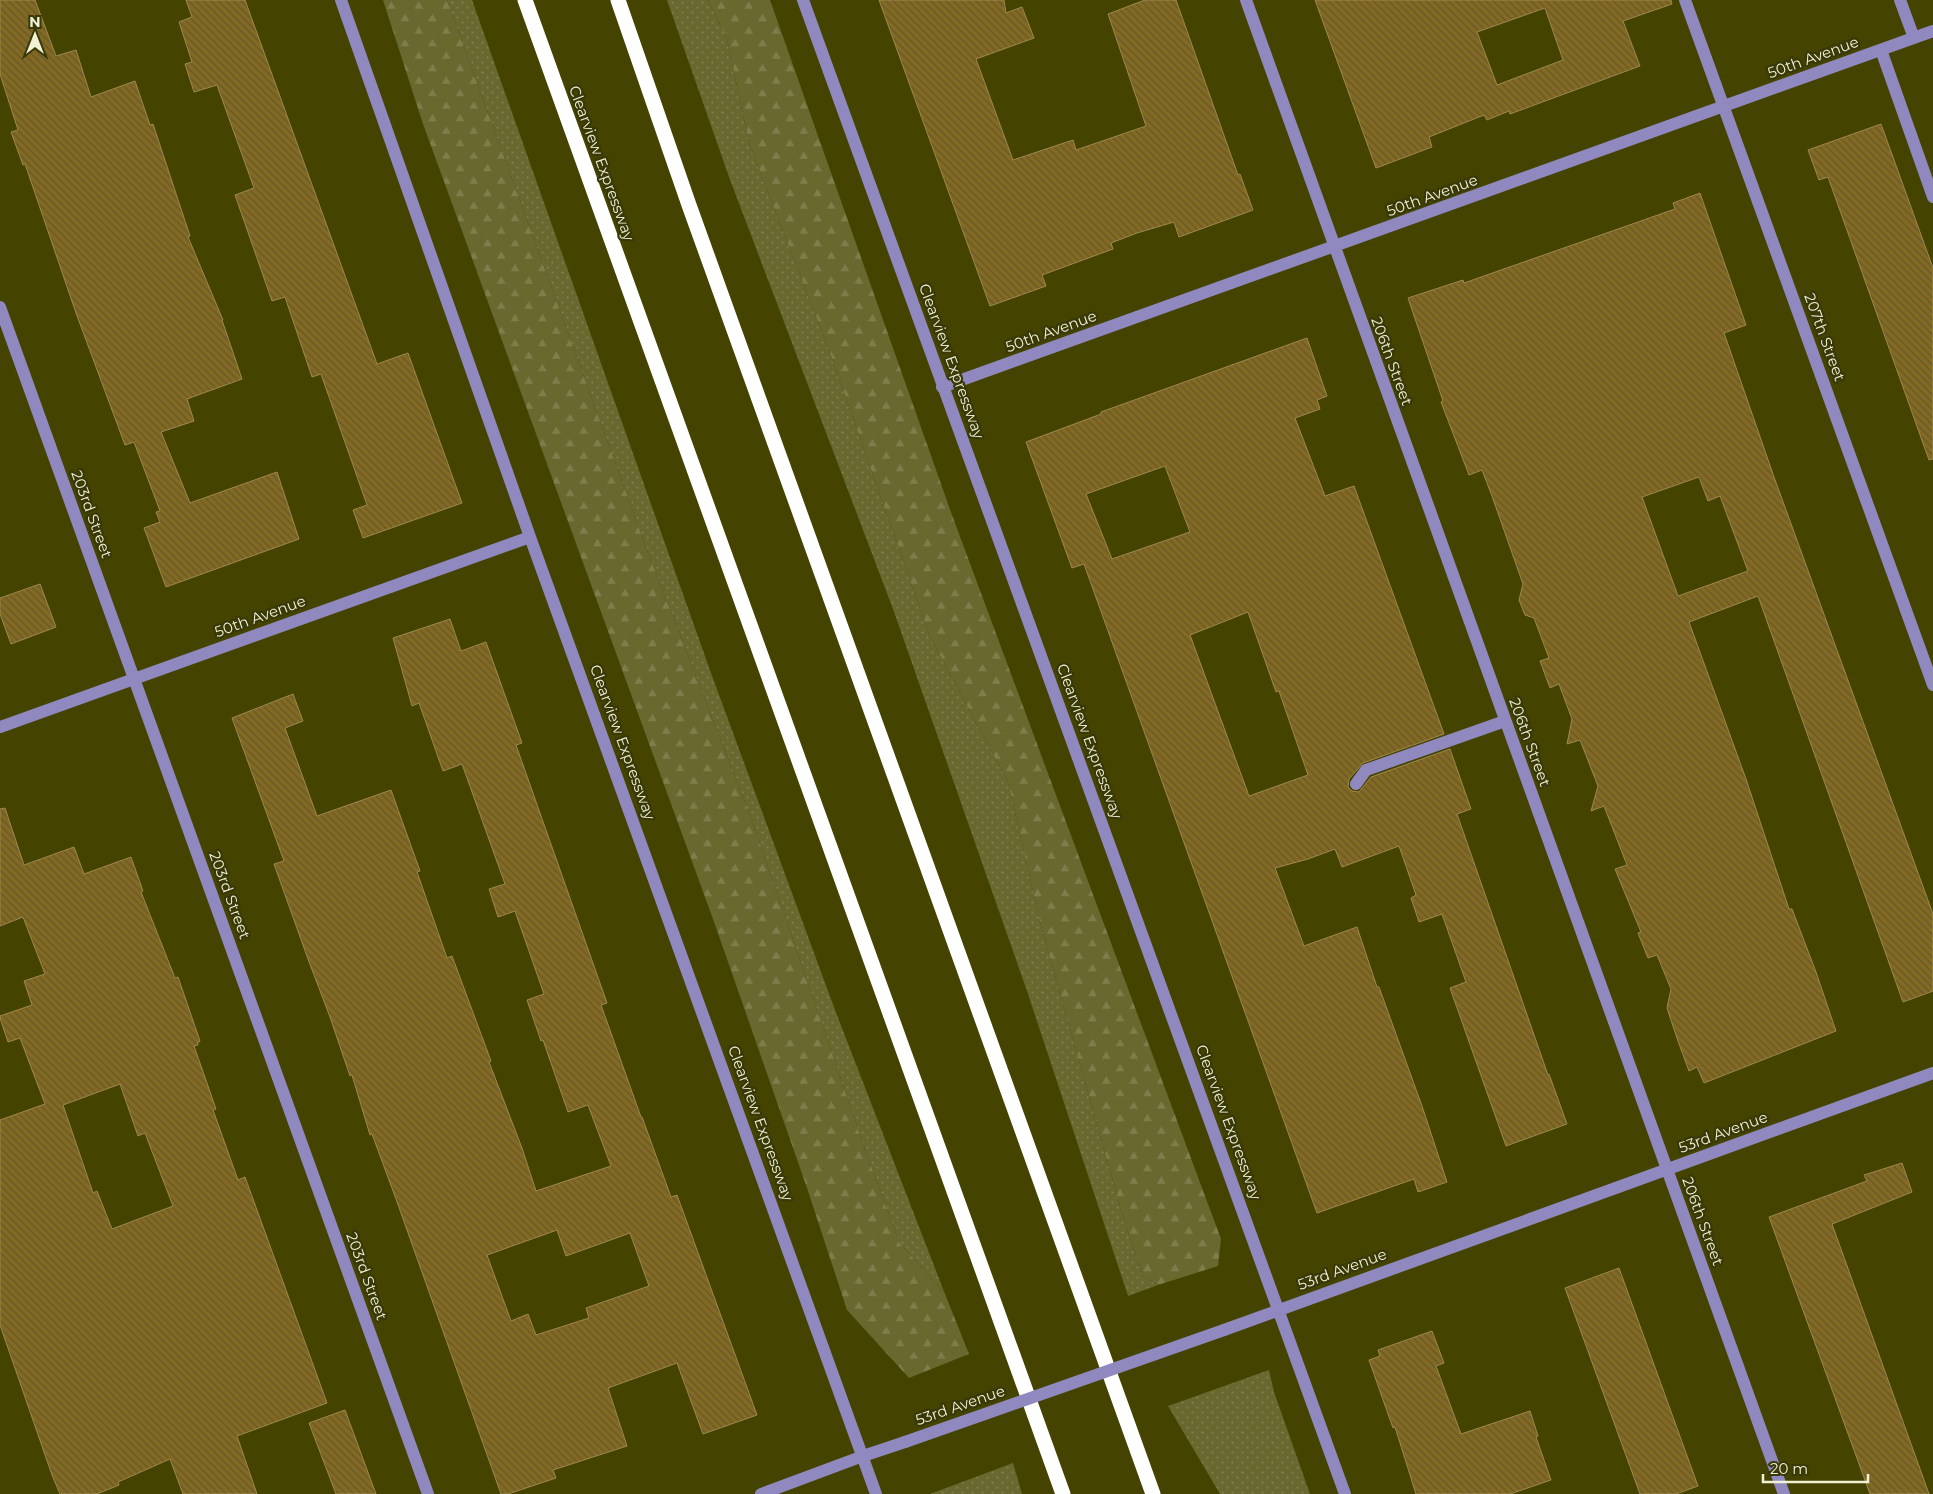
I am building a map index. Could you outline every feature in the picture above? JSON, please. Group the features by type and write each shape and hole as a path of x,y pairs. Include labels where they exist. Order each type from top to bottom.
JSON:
{"highway":[{"name":"Clearview Expressway","path":"525,0 1063,1494"},
{"path":"618,0 692,214 1153,1494"}],"street":[{"name":"Clearview Expressway","path":"342,0 530,537 876,1494"},
{"name":"Clearview Expressway","path":"804,0 942,387 1345,1494"},
{"name":"206th Street","path":"1246,0 1784,1494"},
{"name":"207th Street","path":"1685,0 1933,685"},
{"path":"1900,0 1914,38"},
{"name":"50th Avenue","path":"942,387 1933,31"},
{"path":"1881,50 1933,197"},
{"name":"203rd Street","path":"0,307 428,1494"},
{"name":"50th Avenue","path":"0,727 530,537"},
{"path":"1356,784 1366,770 1505,721"},
{"name":"53rd Avenue","path":"761,1494 863,1456 1224,1330 1933,1073"}],"green space":[{"path":"383,0 447,0 647,550 752,820 861,1138 899,1242 945,1294 969,1354 909,1378 847,1310 807,1188 713,919 423,124"},
{"path":"447,0 472,0 711,673 835,1010 945,1294 899,1242 861,1138 752,820 647,550"},
{"path":"667,0 708,0 727,39 749,143 829,350 930,637 1008,782 1041,926 1124,1220 1143,1276 1158,1285 1128,1296 1027,991 893,609 729,177"},
{"path":"708,0 770,0 952,515 1221,1239 1218,1266 1158,1285 1143,1276 1124,1220 1041,926 1008,782 930,637 829,350 749,143 727,39"},
{"path":"1269,1370 1274,1392 1310,1494 1220,1494 1168,1406"},
{"path":"1013,1463 1022,1494 930,1494"}],"building":[{"path":"0,0 35,0 56,56 76,50 91,97 135,81 150,125 153,124 190,236 188,237 223,320 242,379 187,399 194,421 161,432 190,503 277,472 299,539 166,587 144,528 160,522 156,512 160,511 134,442 125,445 76,313 25,164 23,165 11,132 18,130 0,74"},
{"path":"186,0 245,0 377,364 408,353 462,503 363,538 353,510 367,505 321,374 312,377 285,297 272,301 235,195 254,188 217,85 194,92 185,64 192,62 179,22 192,17"},
{"path":"879,0 1004,0 1006,13 1022,7 1034,38 976,59 1013,160 1073,140 1076,150 1146,126 1108,14 1145,0 1176,0 1238,175 1240,174 1253,210 1179,237 1174,222 1137,233 1111,243 1113,249 1042,275 1046,286 990,306"},
{"path":"1315,0 1671,0 1672,4 1623,21 1640,66 1510,114 1509,111 1487,120 1484,115 1429,137 1432,147 1376,168","holes":["1545,8 1563,60 1497,85 1477,32"]},
{"path":"1881,124 1933,268 1933,459 1929,460 1828,177 1819,180 1808,150"},
{"path":"1700,193 1746,325 1724,333 1774,477 1933,914 1933,991 1903,1002 1758,596 1689,622 1746,779 1789,909 1792,909 1836,1031 1704,1083 1697,1067 1689,1071 1667,1008 1671,989 1657,955 1648,958 1638,933 1641,932 1615,869 1627,865 1604,806 1591,811 1598,786 1580,740 1567,744 1572,719 1559,684 1550,688 1540,661 1549,658 1534,618 1525,615 1519,600 1523,584 1492,496 1482,470 1469,475 1441,402 1443,401 1408,298 1463,280 1464,283 1675,209 1673,203","holes":["1699,477 1708,501 1720,496 1748,571 1678,596 1642,497"]},
{"path":"1307,338 1327,396 1317,400 1320,409 1295,418 1325,496 1354,486 1444,734 1363,763 1349,779 1348,787 1352,791 1359,792 1371,777 1450,749 1471,809 1457,814 1548,1075 1567,1124 1506,1146 1450,988 1466,982 1442,914 1419,922 1411,898 1416,895 1399,846 1342,867 1335,849 1275,868 1304,946 1357,927 1377,987 1379,987 1422,1106 1447,1182 1418,1192 1414,1179 1317,1213 1084,564 1072,568 1026,442 1101,414 1101,412","holes":["1165,466 1190,532 1112,559 1086,494","1248,612 1276,692 1279,691 1308,775 1249,796 1190,635"]},
{"path":"40,584 56,627 11,644 0,614 0,598"},
{"path":"450,619 461,651 486,642 522,743 516,745 607,1003 601,1005 671,1197 677,1195 757,1415 703,1434 677,1363 608,1388 627,1446 553,1470 556,1478 508,1494 501,1494 396,1199 372,1134 370,1135 352,1075 350,1076 274,864 284,861 232,718 293,694 303,721 285,728 317,816 391,790 420,871 417,872 447,958 452,956 536,1191 611,1166 588,1105 568,1112 527,1000 544,994 515,911 498,917 489,889 505,884 462,764 443,771 419,703 412,706 393,638","holes":["557,1230 566,1256 630,1233 649,1286 586,1308 589,1318 536,1335 528,1314 511,1321 487,1255"]},
{"path":"5,808 24,865 74,847 84,874 131,857 143,891 141,892 175,978 178,977 200,1041 198,1045 194,1046 216,1109 213,1110 238,1180 245,1177 327,1403 237,1436 257,1494 183,1494 170,1459 118,1482 119,1485 97,1494 60,1494 52,1475 0,1325 0,1120 45,1104 20,1038 8,1042 0,1016 32,1005 24,981 45,974 23,917 0,926 0,809","holes":["120,1084 138,1136 145,1133 173,1206 112,1229 97,1191 93,1193 63,1105"]},
{"path":"1902,1163 1912,1192 1832,1224 1929,1494 1870,1494 1769,1217 1867,1181 1864,1175"},
{"path":"1619,1268 1698,1486 1676,1494 1640,1494 1565,1288"},
{"path":"1432,1331 1444,1363 1436,1366 1461,1434 1530,1411 1538,1436 1536,1437 1551,1480 1510,1494 1416,1494 1395,1427 1393,1428 1369,1360 1380,1356 1378,1350"},
{"path":"345,1410 376,1494 336,1494 309,1423"}]}
